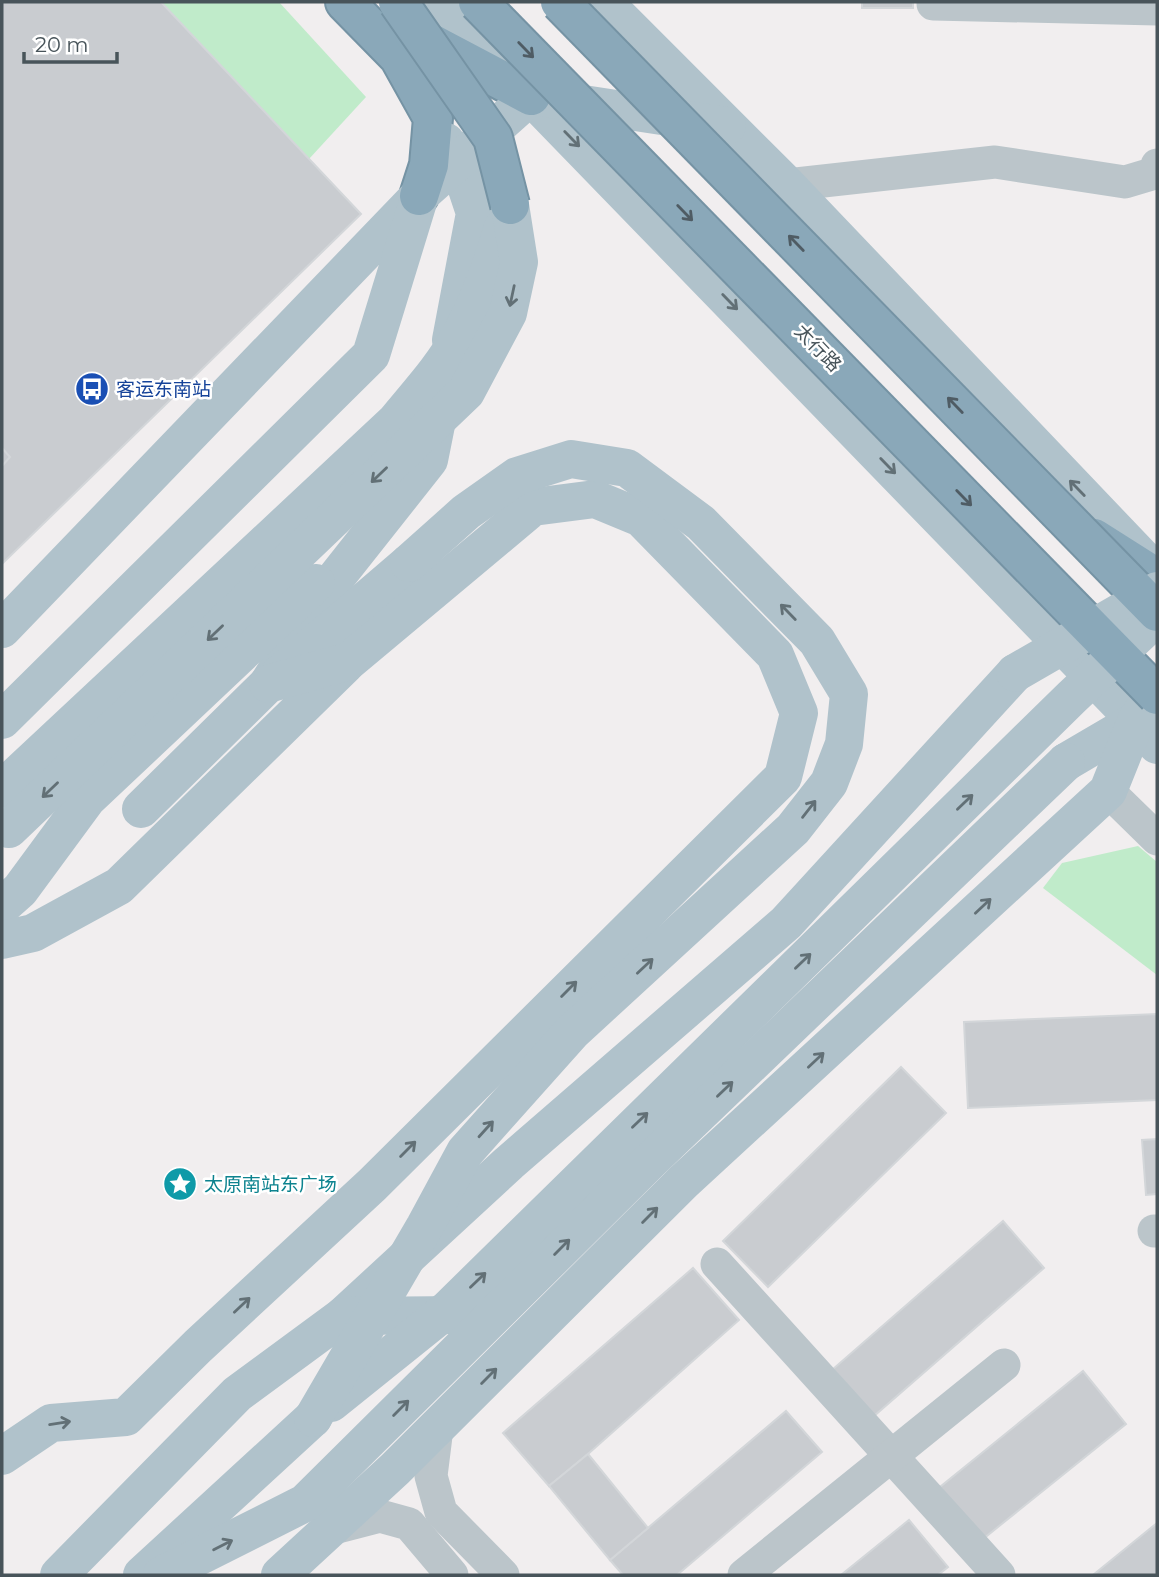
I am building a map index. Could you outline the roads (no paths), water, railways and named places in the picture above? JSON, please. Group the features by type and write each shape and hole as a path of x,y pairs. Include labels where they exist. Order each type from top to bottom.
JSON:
{"highway":[{"path":"345,2 399,57 433,118 429,165 419,196"},
{"path":"354,2 531,96"},
{"path":"398,2 493,138 510,205"},
{"name":"太行路","path":"478,2 1150,721"},
{"path":"560,2 1157,614"},
{"path":"582,2 632,75"},
{"path":"1069,522 1157,576"}],"main road":[{"path":"439,2 1150,721"},
{"path":"604,2 787,185 1157,576"},
{"path":"531,96 727,125"},
{"path":"2,629 419,196 531,96"},
{"path":"268,684 327,589 429,460 475,213 458,162 430,113"},
{"path":"2,720 371,355 419,196"},
{"path":"2,789 395,422 459,338 489,275 510,205"},
{"path":"4,837 466,392 508,313 519,262 510,205"},
{"path":"141,809 268,684 466,512 517,476 571,459 626,468 701,523 817,641 849,694 844,744 829,783 793,829 572,1032 465,1152 313,1418"},
{"path":"2,940 33,933 119,886 349,661 533,507 595,499 641,518 775,655 799,713 783,777 372,1185 198,1346 126,1417 51,1423 5,1452 2,1457"},
{"path":"2,906 20,890 87,799 249,644 377,527"},
{"path":"59,1575 237,1394 343,1316 509,1163 786,923 1015,673 1157,591"},
{"path":"142,1575 313,1418 447,1310 1157,614"},
{"path":"268,684 349,661"},
{"path":"280,1575 437,1428 683,1182 1108,791 1150,721 1157,688"},
{"path":"162,1575 304,1503 650,1161 1066,762 1150,721"},
{"path":"343,1316 551,1314"}],"street":[{"path":"933,2 1157,9"},
{"path":"787,185 995,162 1125,182 1155,173 1157,165"},
{"path":"1108,791 1157,839"},
{"path":"717,1264 999,1575"},
{"path":"744,1575 1004,1365"},
{"path":"437,1428 431,1476 441,1512 503,1575"},
{"path":"330,1530 380,1516 409,1524 452,1575"}],"place":[{"name":"客运东南站","path":"92,389"},
{"name":"太原南站东广场","path":"180,1184"}]}
